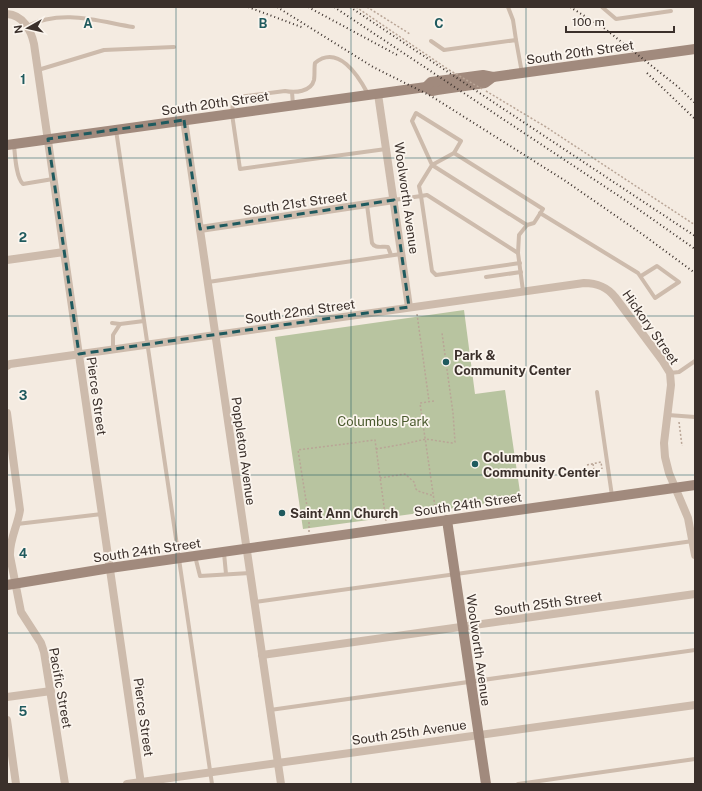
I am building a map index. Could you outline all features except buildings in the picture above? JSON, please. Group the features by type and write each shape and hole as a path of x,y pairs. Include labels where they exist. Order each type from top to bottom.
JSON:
{"street":[{"name":"Pierce Street","path":"7,14 17,17 27,26 32,36 38,70 141,783"},
{"name":"South 20th Street","path":"10,144 426,87 432,91 486,83 493,77 695,49"},
{"name":"Woolworth Avenue","path":"373,94 387,149 410,307"},
{"name":"Poppleton Avenue","path":"184,120 281,784"},
{"name":"South 21st Street","path":"200,229 394,200"},
{"path":"7,260 64,252"},
{"name":"South 22nd Street","path":"7,366 10,364 523,291 584,283 597,284"},
{"name":"Hickory Street","path":"597,284 606,288 615,297 670,373 671,385 664,443 665,457 675,488 688,518 693,536 695,555"},
{"name":"Pacific Street","path":"7,413 20,510 10,552 11,585 21,612 41,643 51,691 64,784"},
{"path":"7,480 16,479"},
{"name":"South 24th Street","path":"11,585 110,568 691,485"},
{"name":"Woolworth Avenue","path":"447,520 486,784"},
{"name":"South 25th Street","path":"262,656 695,594"},
{"path":"7,697 51,691"},
{"name":"South 25th Avenue","path":"127,784 695,705"},
{"path":"7,720 16,784"}],"lane":[{"path":"508,7 513,20 522,73"},
{"path":"602,7 616,19 671,11"},
{"path":"27,26 39,20 75,16 133,27"},
{"path":"431,41 444,50 516,40"},
{"path":"38,70 104,50 174,47"},
{"path":"373,94 349,66 330,56 320,59 315,63 314,80 310,86 303,90 238,97 233,101 232,114 240,170 387,149"},
{"path":"292,92 293,105"},
{"path":"454,153 543,209 534,224 527,225 432,165 412,121 416,113 461,141 454,153 432,165 419,186 432,271 436,275 520,263"},
{"path":"116,130 212,784"},
{"path":"10,144 20,182 23,184 54,179"},
{"path":"394,200 427,195 518,253"},
{"path":"367,205 372,243 376,247 388,247 391,255"},
{"path":"540,213 638,273 640,276 655,298 679,282 657,266 640,276"},
{"path":"523,291 518,253 519,235 527,225"},
{"path":"208,282 402,254"},
{"path":"486,277 521,272"},
{"path":"112,323 120,324 144,321"},
{"path":"113,350 113,336 120,324"},
{"path":"670,373 679,372 695,361"},
{"path":"597,392 612,497"},
{"path":"667,415 695,417"},
{"path":"17,524 102,514"},
{"path":"254,602 455,574 693,536"},
{"path":"224,552 226,574"},
{"path":"196,556 200,576 250,573"},
{"path":"270,710 695,650"},
{"path":"518,784 695,759"}],"path":[{"path":"356,7 449,70 546,127 695,225"},
{"path":"366,7 410,34"},
{"path":"416,313 429,401"},
{"path":"376,449 426,439 452,443 455,442 453,413 442,333"},
{"path":"434,401 420,403 436,514"},
{"path":"679,422 682,446"},
{"path":"309,532 298,450 375,440 386,521"},
{"path":"588,464 601,462 602,469"},
{"path":"593,464 594,470"},
{"path":"380,478 405,474 414,482 418,491 434,496"}],"highlighted area":[{"path":"184,120 200,229 394,200 409,307 79,354 48,139"}],"green space":[{"name":"Columbus Park","path":"464,310 475,394 505,390 521,499 303,529 275,337"}],"railway":[{"path":"248,7 304,28"},
{"path":"277,7 373,67 431,96 564,180 695,273"},
{"path":"308,7 399,56"},
{"path":"334,7 628,202 695,249"},
{"path":"350,7 695,236"},
{"path":"570,7 604,28 677,86 695,103"},
{"path":"647,73 695,119"}],"place":[{"name":"Park & Community Center","path":"446,362"},
{"name":"Columbus Community Center","path":"475,464"},
{"name":"Saint Ann Church","path":"282,513"}]}
